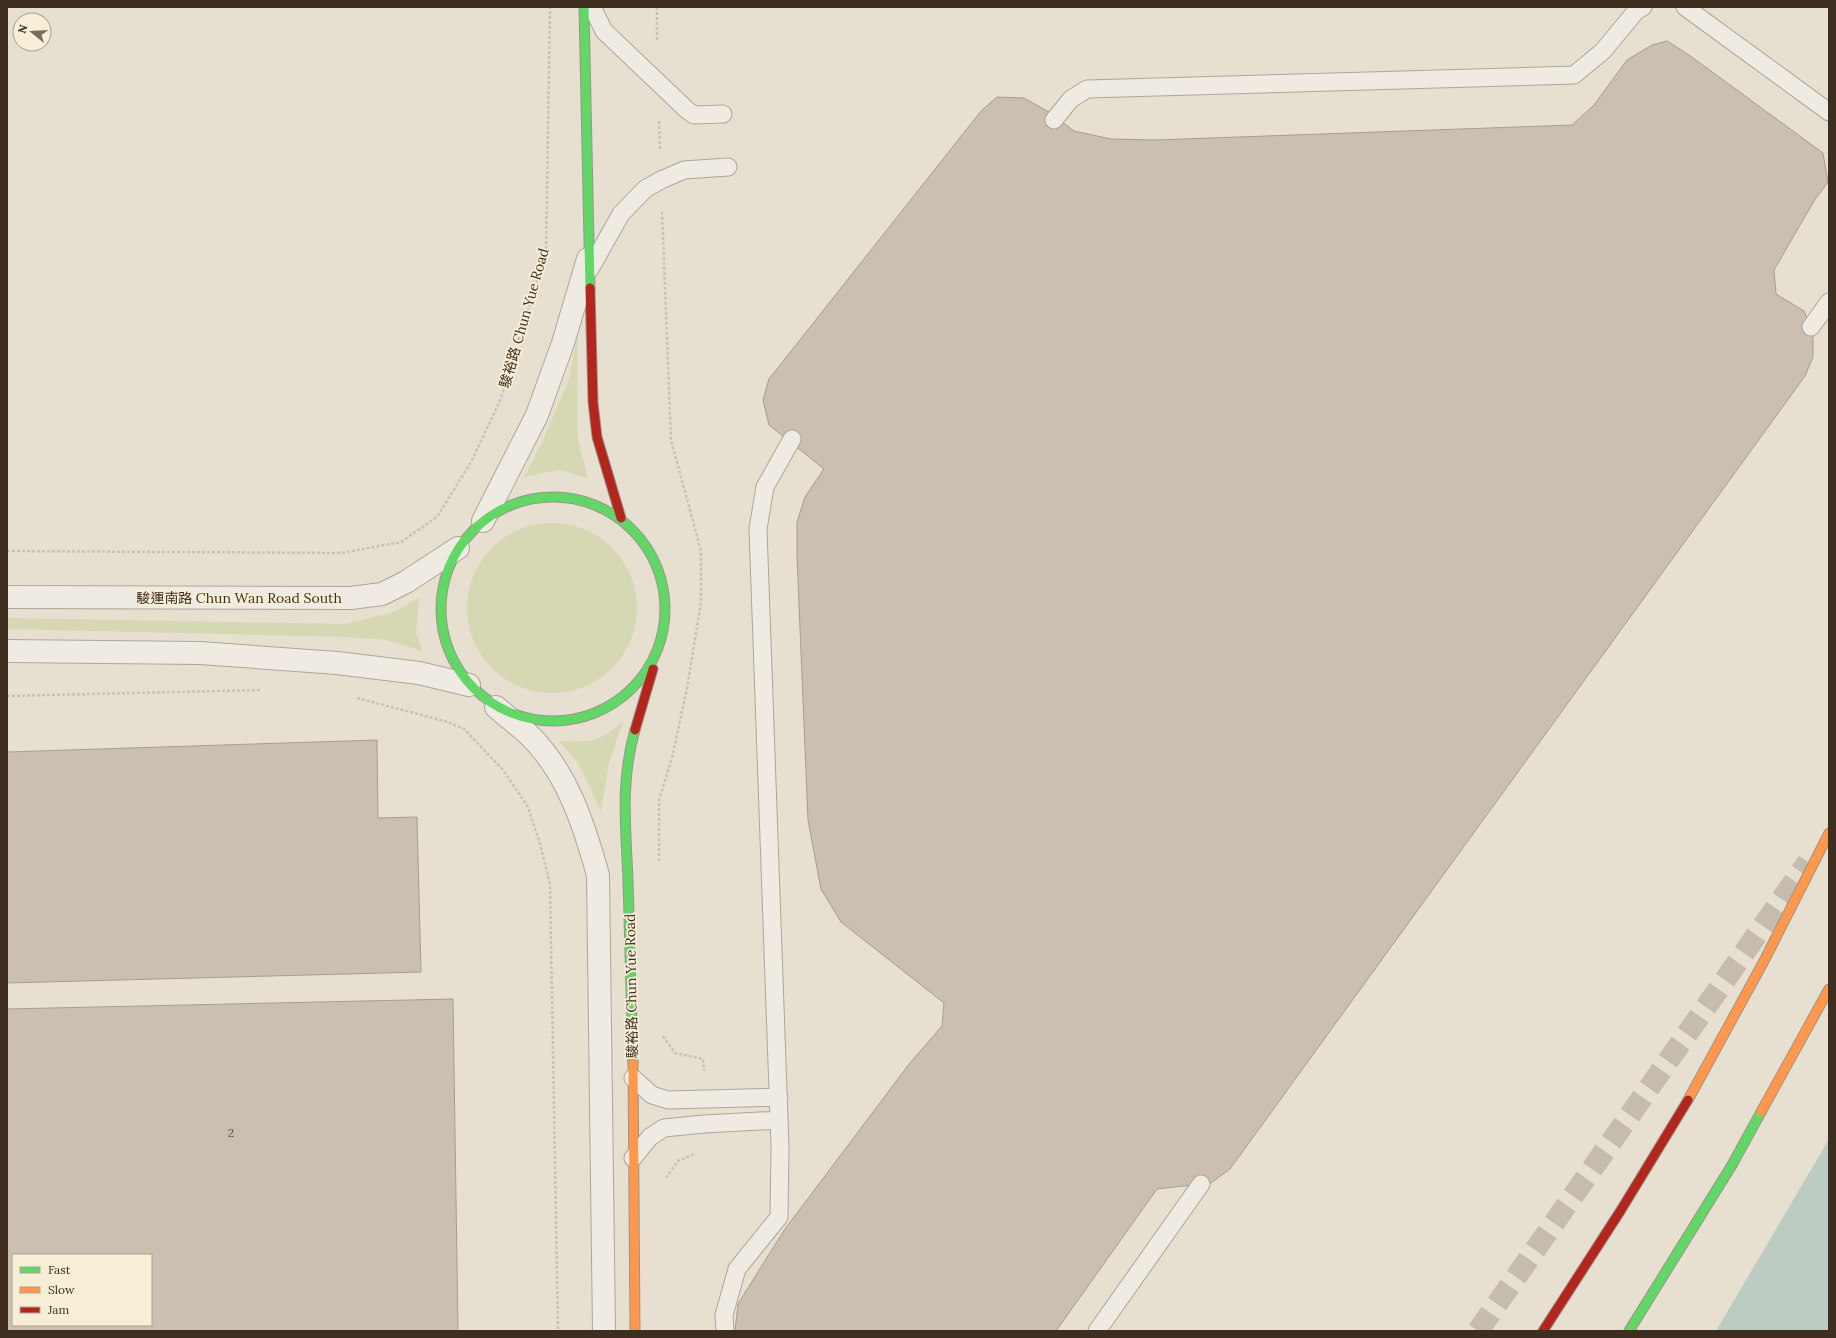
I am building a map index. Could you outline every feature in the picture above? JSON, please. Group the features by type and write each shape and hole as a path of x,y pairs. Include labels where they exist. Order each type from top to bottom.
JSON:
{"main road":[{"path":"584,7 593,402 597,437 621,518"},
{"path":"551,495 588,501 621,518 646,543 661,576 666,611 660,646 645,676 621,700 592,716 560,722 526,720 496,707 469,685 453,661 443,633 440,604 445,575 458,548 483,520 515,502 551,495"},
{"name":"駿裕路 Chun Yue Road","path":"635,1331 633,1078 628,879 624,798 630,747 660,646"},
{"path":"1542,1331 1594,1255 1654,1158 1703,1073 1806,882 1829,833"},
{"path":"1629,1331 1732,1165 1829,989"}],"street":[{"path":"483,520 537,415 590,261"},
{"name":"駿運南路 Chun Wan Road South","path":"7,597 351,598 382,594 406,582 458,548"},
{"path":"7,652 200,653 337,663 419,673 469,685"},
{"path":"496,707 529,735 552,763 570,796 585,831 598,875 604,1331"}],"lane":[{"path":"592,7 604,31 687,110 694,115 723,114"},
{"path":"1054,120 1071,99 1087,89 1574,75 1603,51 1636,11 1643,7"},
{"path":"1685,7 1829,112"},
{"path":"590,261 621,214 645,189 684,170 728,167"},
{"path":"1811,327 1829,302"},
{"path":"725,1331 724,1315 737,1269 779,1217 779,1120 758,529 765,487 792,439"},
{"path":"633,1078 652,1094 668,1100 778,1097"},
{"path":"633,1158 650,1137 664,1128 704,1124 779,1120"},
{"path":"1097,1331 1201,1184"}],"path":[{"name":"駿裕路 Chun Yue Road","path":"7,551 341,553 401,542 438,517 471,462 500,401 546,250 550,7"},
{"path":"7,696 265,689"},
{"path":"354,697 441,720 464,729 503,770 528,807 550,884 558,1331"}],"green space":[{"path":"578,335 578,441 588,478 558,470 524,477 543,440 568,382"},
{"path":"552,523 577,527 592,533 612,548 627,568 635,591 637,608 633,633 627,648 612,668 592,683 569,691 552,693 527,689 512,683 492,668 477,648 469,625 467,608 471,583 477,568 492,548 512,533 535,525"},
{"path":"419,598 416,632 422,651 387,640 347,637 7,629 7,618 346,624 391,613"},
{"path":"623,721 609,763 601,811 578,763 559,741 594,740 607,734"}],"shaded area":[{"path":"1829,1054 1829,1331 1624,1331"}],"pier":[{"path":"1829,1052 1829,1139 1716,1331 1622,1331 1665,1270"}],"building":[{"path":"1667,41 1689,55 1823,153 1828,182 1814,201 1774,270 1776,294 1804,311 1813,331 1813,357 1805,376 1230,1169 1211,1183 1157,1189 1056,1331 735,1331 738,1304 785,1229 910,1063 942,1026 944,1003 841,922 821,889 808,820 797,556 797,522 805,497 824,469 769,425 763,400 769,379 981,111 997,97 1024,98 1049,112 1074,131 1111,139 1155,140 1572,125 1594,105 1627,60 1652,45"},
{"path":"377,740 378,818 417,817 421,972 7,983 7,752"},
{"path":"453,999 458,1331 7,1331 7,1009"}],"tunnel":[{"path":"1478,1331 1808,862"}],"traffic: fast":[{"path":"584,7 590,288"},
{"path":"542,497 564,497 586,501 606,510 624,522 640,538 652,556 661,576 665,598 665,609 665,620 661,642 657,652 640,680 624,696 606,708 586,717 564,721 542,721 520,717 500,708 482,696 466,680 454,662 445,642 441,620 441,598 445,576 454,556 466,538 482,522 500,510 520,501 542,497"},
{"path":"633,1063 625,805 627,768 635,730"},
{"path":"1629,1331 1732,1165 1761,1112"}],"traffic: slow":[{"path":"1688,1100 1764,961 1829,833"},
{"path":"1761,1112 1829,989"},
{"path":"633,1063 635,1331"}],"traffic: jam":[{"path":"590,288 593,402 597,437 621,518"},
{"path":"635,730 653,669"},
{"path":"1543,1331 1621,1210 1688,1100"}]}
